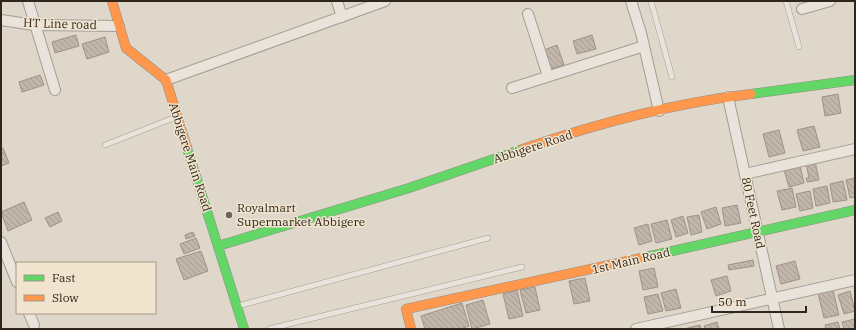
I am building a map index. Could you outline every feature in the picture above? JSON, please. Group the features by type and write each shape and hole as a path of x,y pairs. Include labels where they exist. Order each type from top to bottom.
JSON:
{"street":[{"path":"28,1 34,25 55,90"},
{"path":"112,1 126,48 166,80 385,1"},
{"path":"337,1 342,17"},
{"path":"631,1 644,46 659,111"},
{"path":"802,9 830,1"},
{"path":"528,14 548,76"},
{"name":"HT Line road","path":"1,20 34,25 119,26"},
{"path":"512,88 644,46"},
{"name":"Abbigere Main Road","path":"166,80 244,329"},
{"name":"Abbigere Road","path":"218,246 409,188 538,144 632,117 717,98 855,80"},
{"name":"80 Feet Road","path":"728,97 779,329"},
{"path":"745,174 855,148"},
{"name":"1st Main Road","path":"411,329 406,309 630,261 855,210"},
{"path":"1,242 16,280"},
{"path":"636,329 855,280"},
{"path":"29,314 34,325"}],"lane":[{"path":"651,1 672,77"},
{"path":"786,1 800,47"},
{"path":"106,145 177,117"},
{"path":"237,306 488,238"},
{"path":"269,329 522,267"}],"building":[{"path":"76,35 79,46 55,53 52,42"},
{"path":"592,35 596,49 577,54 573,41"},
{"path":"105,37 109,52 87,59 82,44"},
{"path":"557,45 564,65 551,69 544,50"},
{"path":"40,75 44,85 22,92 19,82"},
{"path":"838,94 841,113 825,116 822,97"},
{"path":"814,126 820,147 803,151 797,130"},
{"path":"779,130 785,153 769,157 763,134"},
{"path":"3,148 9,163 1,166 1,149"},
{"path":"815,161 819,180 807,182 806,178 809,178 806,163"},
{"path":"800,166 804,183 789,187 784,170"},
{"path":"855,178 855,197 850,198 846,180"},
{"path":"843,181 847,200 833,202 830,184"},
{"path":"827,186 830,203 816,206 813,189"},
{"path":"792,188 796,207 782,210 777,191"},
{"path":"810,191 813,208 800,211 796,194"},
{"path":"24,202 32,220 8,231 1,212"},
{"path":"737,205 741,223 725,226 722,208"},
{"path":"716,207 721,224 707,229 701,212"},
{"path":"58,212 62,221 50,227 45,218"},
{"path":"699,215 702,232 691,235 687,217"},
{"path":"683,216 688,233 676,237 671,220"},
{"path":"667,220 672,239 656,243 651,224"},
{"path":"648,224 652,241 639,245 634,228"},
{"path":"193,232 195,236 186,239 185,235"},
{"path":"196,238 200,248 184,254 180,244"},
{"path":"201,251 208,271 184,280 176,259"},
{"path":"753,260 754,266 729,270 728,265"},
{"path":"795,261 800,279 781,284 776,266"},
{"path":"654,268 658,287 643,290 639,271"},
{"path":"727,276 731,291 716,296 711,280"},
{"path":"585,278 590,301 574,304 569,281"},
{"path":"535,287 540,310 526,313 520,290"},
{"path":"676,289 681,308 666,311 661,293"},
{"path":"517,290 523,316 509,319 503,294"},
{"path":"833,290 839,315 824,318 818,293"},
{"path":"850,291 855,311 844,314 838,295"},
{"path":"658,294 663,311 648,314 644,297"},
{"path":"483,300 490,324 472,329 466,305"},
{"path":"462,303 469,326 460,329 425,329 421,316"},
{"path":"855,319 855,329 844,329 842,322"},
{"path":"717,322 719,329 705,329 704,326"},
{"path":"838,322 840,329 826,329 825,325"},
{"path":"700,325 701,329 687,329 687,328"}],"traffic: fast":[{"path":"751,94 855,80"},
{"path":"187,148 244,329"},
{"path":"218,246 409,188 523,149"},
{"path":"646,257 855,210"}],"traffic: slow":[{"path":"112,1 126,48 166,80 187,148"},
{"path":"523,149 578,131 664,109 751,94"},
{"path":"411,329 406,309 646,257"}],"place":[{"name":"Royalmart Supermarket Abbigere","path":"229,215"}]}
